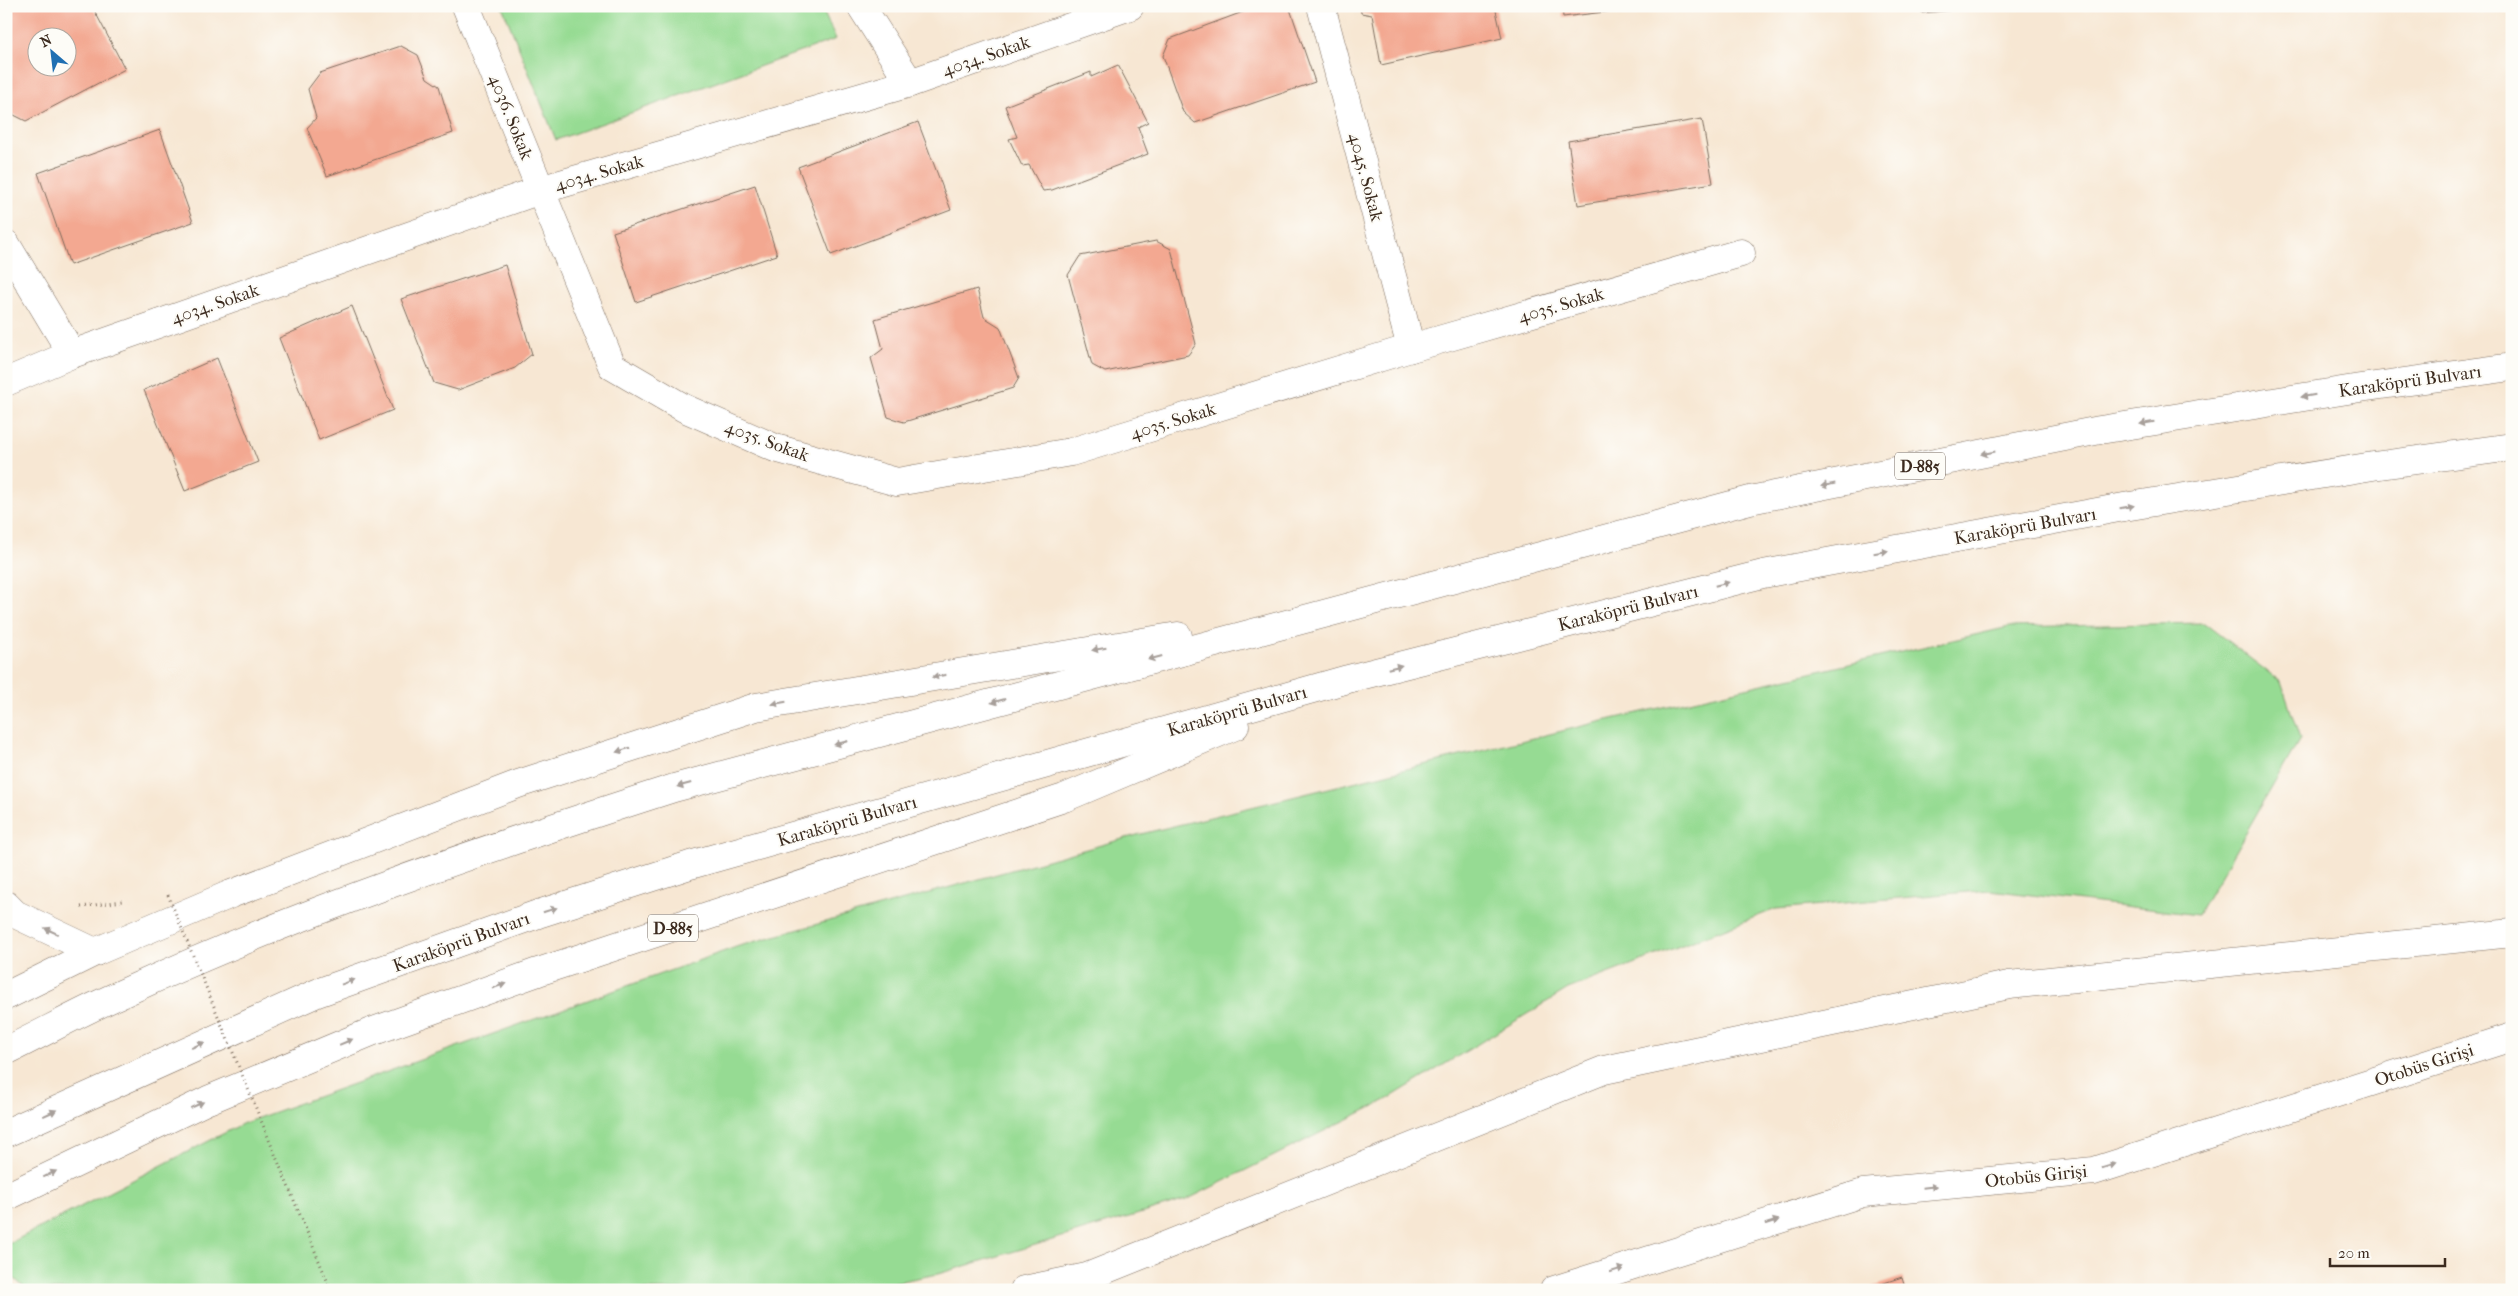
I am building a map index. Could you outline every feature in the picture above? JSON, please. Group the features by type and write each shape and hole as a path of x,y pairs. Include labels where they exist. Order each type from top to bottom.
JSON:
{"main road":[{"name":"4036. Sokak","path":"466,6 612,366"},
{"path":"861,6 910,83"},
{"name":"4034. Sokak","path":"6,382 72,354 540,190 910,83 1130,6"},
{"name":"4045. Sokak","path":"1321,6 1411,348"},
{"path":"6,244 72,354"},
{"name":"4035. Sokak","path":"612,366 684,408 775,448 897,482 1072,452 1411,348 1741,254"},
{"name":"Karaköprü Bulvarı","path":"6,1051 121,994 290,922 504,842 674,788 1750,500 2100,430 2360,388 2512,367"},
{"name":"Karaköprü Bulvarı","path":"6,1133 317,993 538,914 690,865 1348,679 1763,574 2134,506 2373,466 2512,447"},
{"name":"D-885","path":"6,996 95,952 231,894 518,784 756,707 1337,609"},
{"name":"D-885","path":"6,1197 208,1100 371,1032 538,972 1064,798 1348,679"},
{"path":"6,905 14,914 95,952"},
{"path":"1024,1290 1087,1277 1604,1070 2008,984 2512,933"},
{"name":"Otobüs Girişi","path":"1554,1290 1863,1193 2094,1171 2512,1037"}],"path":[{"path":"168,895 331,1290"}],"green space":[{"path":"502,6 818,6 824,13 836,39 556,140"},
{"path":"2204,623 2281,682 2300,739 2198,915 1990,890 1776,909 1568,989 1386,1100 1186,1200 938,1274 854,1290 27,1290 6,1271 6,1245 244,1123 739,946 1137,835 1599,722 2009,627"}],"building":[{"path":"17,6 92,6 125,69 26,121 8,112 6,12"},
{"path":"1259,6 1289,6 1315,82 1195,123 1183,112 1163,56 1170,39"},
{"path":"1360,6 1495,6 1502,38 1381,65 1372,15 1361,13"},
{"path":"1562,6 1647,6 1647,7 1563,17"},
{"path":"1921,6 1978,6 1978,8 1922,13"},
{"path":"401,46 418,55 427,78 439,86 453,133 327,176 307,128 316,118 308,89 320,73"},
{"path":"1118,65 1148,122 1138,127 1148,154 1052,190 1043,191 1029,165 1022,166 1009,139 1017,137 1005,106 1091,72 1091,77"},
{"path":"1702,119 1713,183 1578,205 1568,141"},
{"path":"918,122 951,210 831,255 798,167"},
{"path":"160,130 193,222 70,265 38,173"},
{"path":"755,185 777,255 636,302 613,232"},
{"path":"1156,241 1171,249 1196,344 1188,355 1105,372 1092,365 1068,275 1080,256"},
{"path":"505,265 532,354 515,368 458,390 434,383 401,299"},
{"path":"977,289 984,317 1000,327 1019,378 1013,388 904,422 888,417 871,358 883,349 875,319"},
{"path":"352,306 393,410 319,440 279,338"},
{"path":"217,358 258,462 185,491 144,390"},
{"path":"1902,1277 1906,1290 1866,1290 1866,1289"}]}
